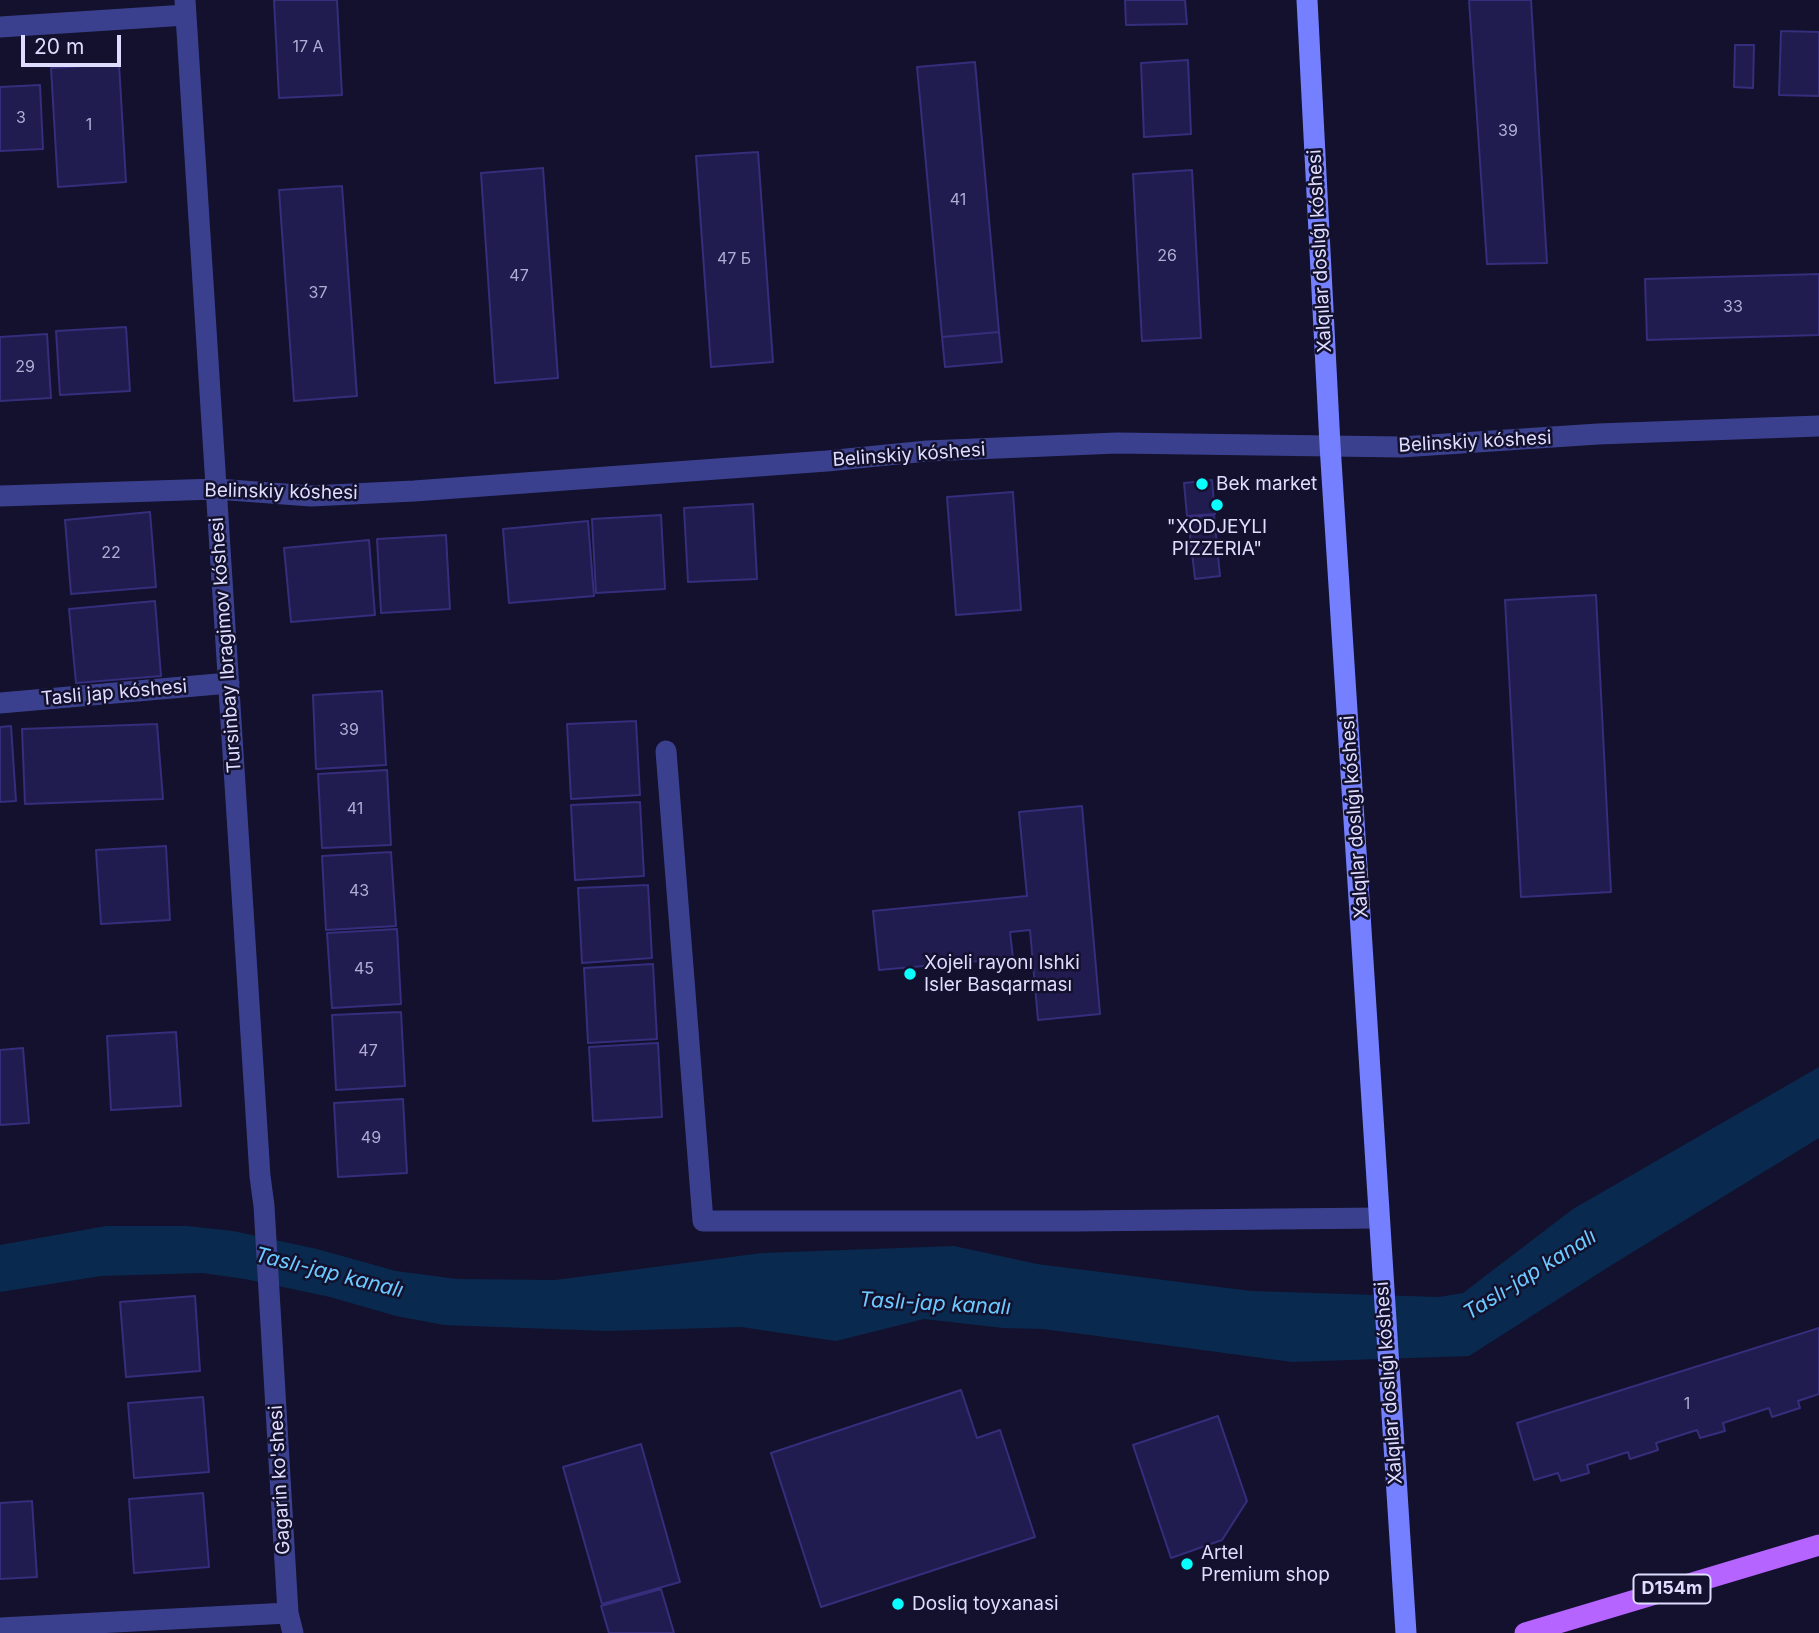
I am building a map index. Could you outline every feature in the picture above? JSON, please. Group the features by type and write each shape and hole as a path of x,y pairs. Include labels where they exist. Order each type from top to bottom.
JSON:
{"main road":[{"name":"D154m","path":"1525,1633 1819,1545"}],"street":[{"name":"Xalqılar doslıǵı kóshesi","path":"1307,0 1330,445 1406,1633"},
{"path":"0,27 185,8"},
{"name":"Tursinbay Ibragimov kóshesi","path":"185,8 271,1327"},
{"name":"Belinskiy kóshesi","path":"0,496 216,489 311,496 827,461 927,451 1090,444 1401,447 1598,434 1819,426"},
{"name":"Tasli jap kóshesi","path":"0,703 229,683"},
{"path":"666,751 703,1221 1379,1218"},
{"name":"Gagarin ko'shesi","path":"271,1327 290,1623"},
{"path":"0,1628 290,1623"}],"water":[{"name":"Taslı-jap kanalı","path":"1819,1067 1819,1138 1469,1356 1292,1362 1042,1329 1003,1328 924,1319 836,1341 741,1327 607,1331 444,1325 396,1316 330,1297 202,1273 101,1276 0,1292 0,1245 106,1226 187,1226 233,1231 317,1249 396,1271 457,1279 555,1280 762,1253 954,1246 1037,1264 1251,1291 1439,1297 1463,1293 1573,1209"}],"building":[{"path":"274,0 337,0 342,95 279,98"},
{"path":"1125,0 1185,0 1187,24 1126,25"},
{"path":"1469,0 1531,0 1547,263 1487,264"},
{"path":"1781,31 1819,32 1819,96 1779,95"},
{"path":"1735,45 1754,45 1753,88 1734,87"},
{"path":"1188,60 1191,134 1144,137 1141,63"},
{"path":"975,62 999,332 942,337 917,67"},
{"path":"119,64 126,182 58,187 51,68"},
{"path":"40,85 43,149 0,151 0,87"},
{"path":"758,152 773,362 711,367 696,156"},
{"path":"543,168 558,378 495,383 481,173"},
{"path":"1192,170 1201,338 1142,341 1133,174"},
{"path":"342,186 357,396 294,401 279,190"},
{"path":"1819,274 1819,335 1647,340 1645,279"},
{"path":"126,327 130,391 60,395 56,331"},
{"path":"999,332 1002,362 945,367 942,337"},
{"path":"47,334 51,398 0,401 0,337"},
{"path":"1212,480 1215,514 1187,516 1184,483"},
{"path":"1013,492 1021,610 956,615 947,497"},
{"path":"753,504 757,579 688,582 684,508"},
{"path":"150,512 156,587 71,594 65,520"},
{"path":"661,515 665,589 596,593 592,519"},
{"path":"1214,515 1220,576 1195,579 1188,518"},
{"path":"588,521 594,596 509,603 503,529"},
{"path":"446,535 450,609 381,613 377,539"},
{"path":"369,540 375,615 291,622 284,548"},
{"path":"1596,595 1611,892 1521,897 1505,600"},
{"path":"155,601 161,676 76,683 69,609"},
{"path":"382,691 386,765 316,769 313,695"},
{"path":"636,721 640,795 571,799 567,724"},
{"path":"157,724 163,799 25,804 22,729"},
{"path":"11,726 16,801 0,802 0,727"},
{"path":"387,770 391,845 322,848 318,774"},
{"path":"640,802 644,876 575,880 571,805"},
{"path":"1082,806 1100,1014 1038,1020 1030,930 1010,932 1013,958 879,970 873,911 1027,896 1019,812"},
{"path":"166,846 170,920 101,924 96,850"},
{"path":"391,852 396,926 326,930 322,856"},
{"path":"648,885 652,958 582,963 578,888"},
{"path":"397,929 401,1004 332,1008 327,933"},
{"path":"653,964 657,1039 588,1043 584,968"},
{"path":"401,1012 405,1086 336,1090 332,1015"},
{"path":"176,1032 181,1106 111,1110 107,1036"},
{"path":"658,1043 662,1117 593,1121 589,1047"},
{"path":"23,1048 29,1123 0,1125 0,1050"},
{"path":"403,1099 407,1173 338,1177 334,1103"},
{"path":"195,1296 200,1371 126,1377 120,1302"},
{"path":"1819,1328 1819,1394 1798,1401 1800,1408 1772,1417 1769,1408 1723,1423 1725,1431 1700,1438 1697,1430 1656,1443 1658,1450 1630,1459 1628,1452 1587,1465 1589,1473 1561,1481 1558,1473 1534,1480 1517,1423"},
{"path":"961,1390 977,1438 1000,1430 1035,1537 821,1607 771,1453"},
{"path":"203,1397 209,1472 134,1478 128,1403"},
{"path":"1218,1416 1247,1501 1222,1540 1171,1558 1133,1445"},
{"path":"641,1444 680,1582 602,1604 563,1467"},
{"path":"203,1493 209,1567 134,1573 129,1499"},
{"path":"32,1501 37,1577 0,1579 0,1503"},
{"path":"661,1589 674,1633 609,1633 601,1606"}],"place":[{"name":"Bek market","path":"1202,484"},
{"name":"\"XODJEYLI PIZZERIA\"","path":"1217,505"},
{"name":"Xojeli rayonı Ishki Isler Basqarması","path":"910,974"},
{"name":"Artel Premium shop","path":"1187,1564"},
{"name":"Dosliq toyxanasi","path":"898,1604"}]}
